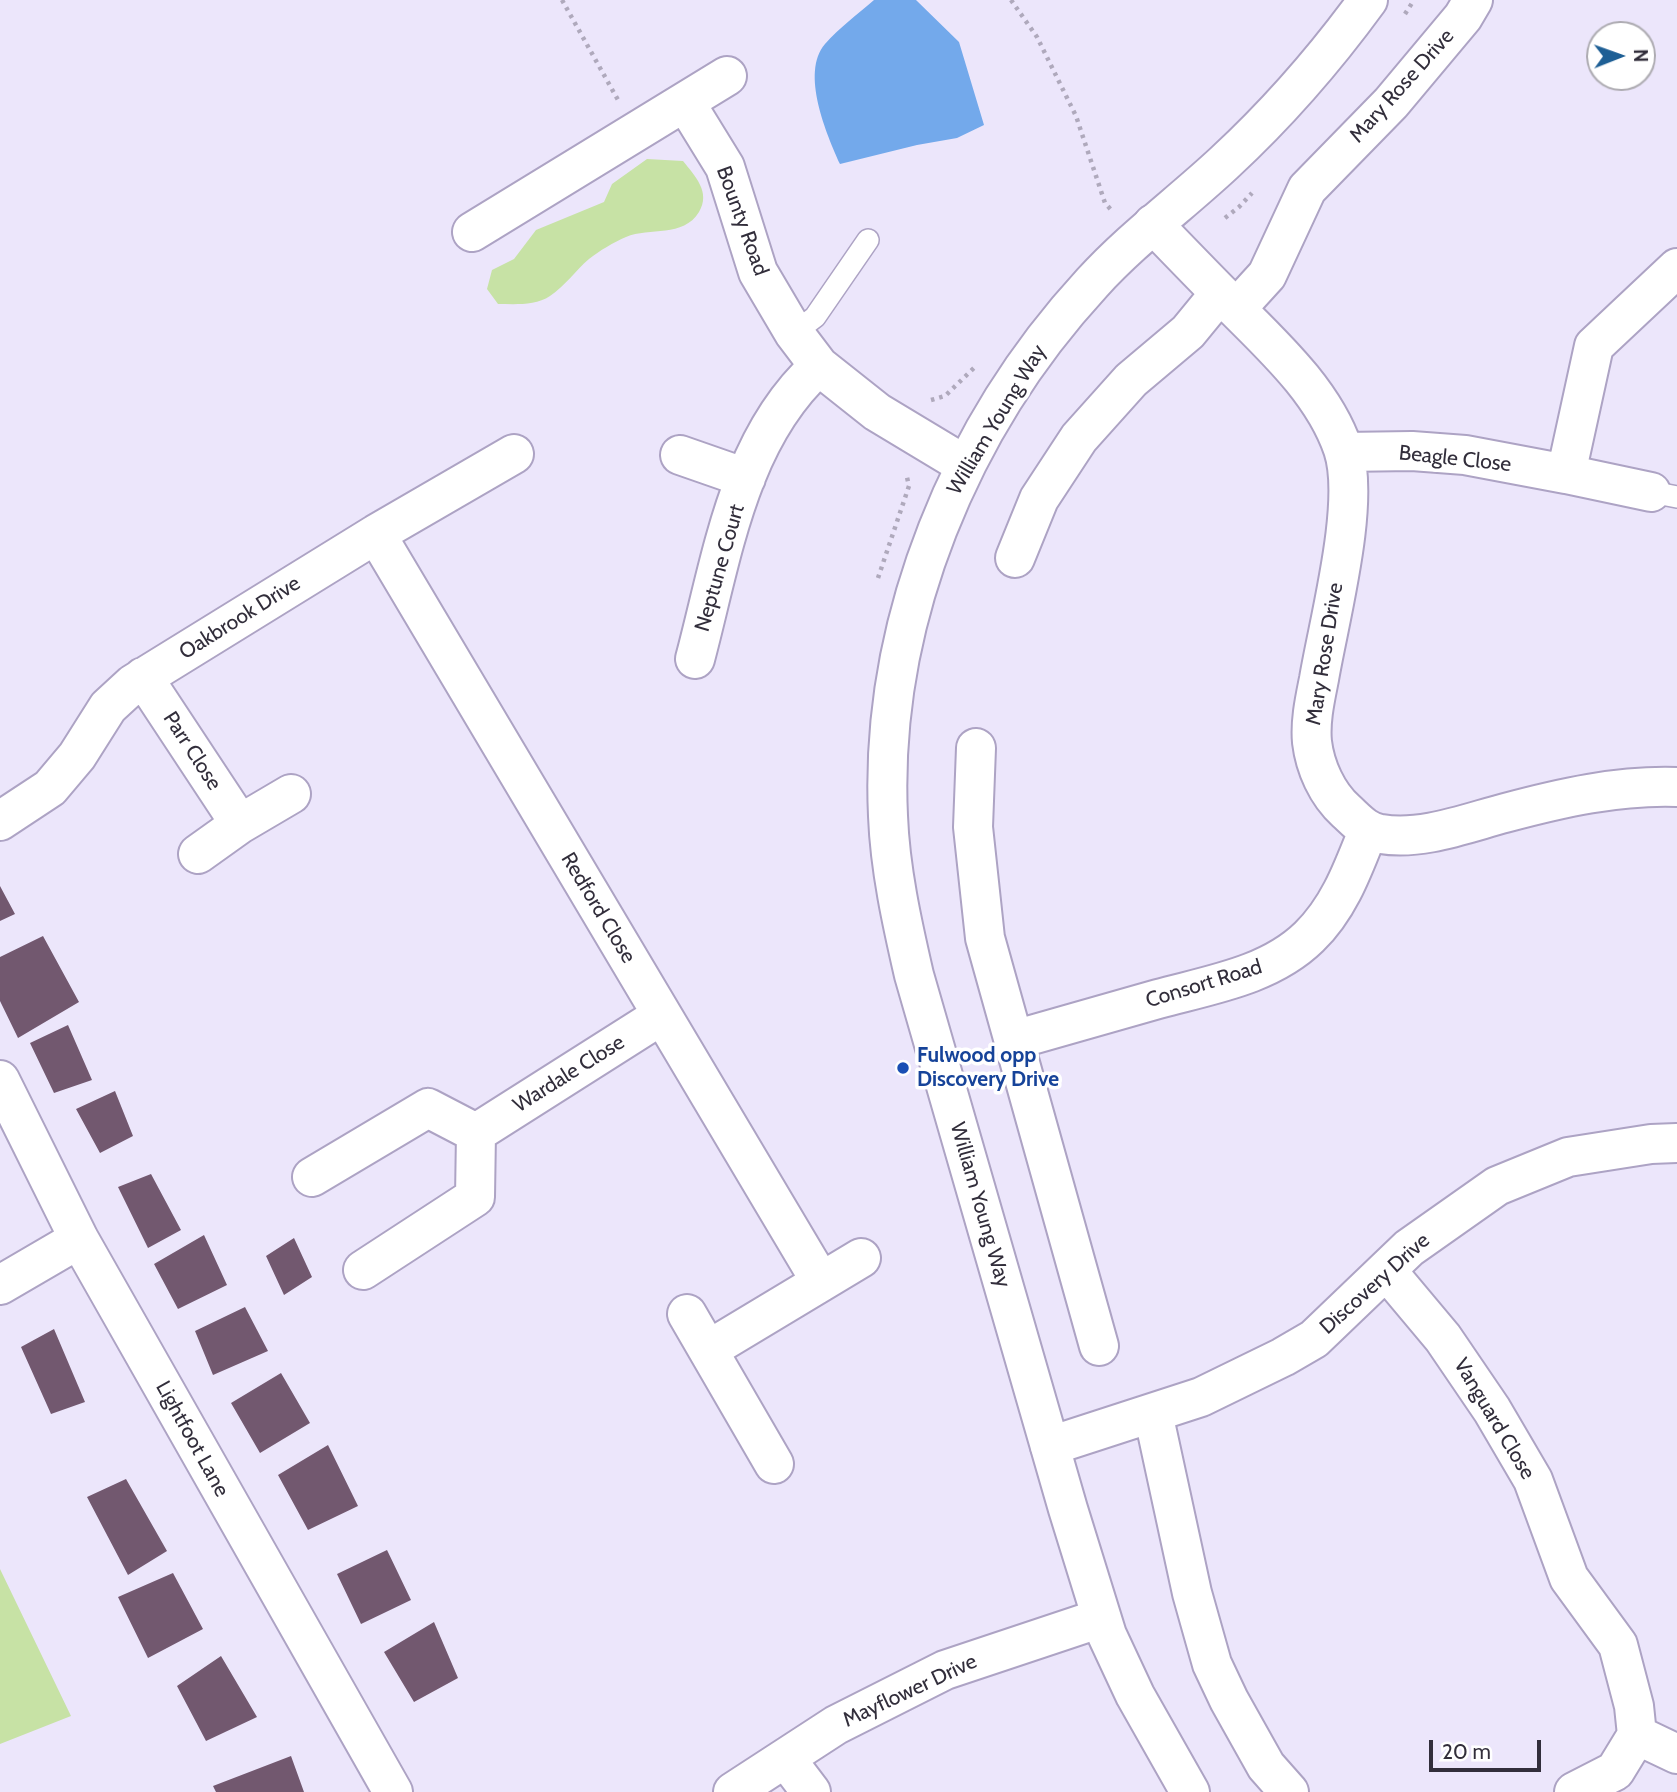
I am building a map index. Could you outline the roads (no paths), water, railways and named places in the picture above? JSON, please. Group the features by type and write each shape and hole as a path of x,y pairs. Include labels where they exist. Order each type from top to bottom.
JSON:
{"street":[{"name":"William Young Way","path":"1190,1792 1135,1695 1101,1618 1050,1446 914,975 896,886 888,817 888,755 895,688 916,588 939,523 965,465 1051,330 1094,281 1224,163 1272,115 1300,85 1368,0"},
{"name":"Mary Rose Drive","path":"1015,558 1039,499 1079,438 1131,380 1228,300 1267,275 1307,189 1391,103 1463,17 1473,0"},
{"path":"472,232 727,76"},
{"name":"Bounty Road","path":"685,102 725,167 758,272 794,333 819,366 877,412 965,465"},
{"name":"Mary Rose Drive","path":"1150,231 1228,300 1269,343 1313,394 1332,421 1344,452 1348,486 1345,533 1314,707 1312,741 1323,782 1341,806 1368,831"},
{"path":"1566,474 1594,346 1677,268"},
{"name":"Neptune Court","path":"695,659 732,516 756,450 797,386 819,366"},
{"name":"Beagle Close","path":"1344,452 1412,451 1465,455 1664,494"},
{"name":"Oakbrook Drive","path":"0,821 50,788 77,756 108,707 133,684 376,534 514,454"},
{"name":"Neptune Court","path":"680,455 747,478"},
{"name":"Redford Close","path":"376,534 821,1282"},
{"name":"Parr Close","path":"144,677 240,824"},
{"path":"976,748 973,827 985,938 1099,1346"},
{"path":"1368,831 1382,834 1422,833 1576,796 1618,790 1677,787"},
{"path":"198,854 240,824 291,794"},
{"name":"Consort Road","path":"1014,1040 1220,982 1262,968 1286,956 1310,936 1329,912 1348,883 1368,831"},
{"name":"Wardale Close","path":"476,1133 662,1015"},
{"name":"Lightfoot Lane","path":"0,1080 79,1239 393,1792"},
{"path":"312,1177 428,1108 476,1133 475,1197 363,1270"},
{"name":"Discovery Drive","path":"1050,1446 1201,1397 1314,1339 1409,1248 1497,1186 1568,1157 1651,1144 1677,1143"},
{"path":"0,1285 79,1239"},
{"path":"708,1350 861,1258"},
{"name":"Vanguard Close","path":"1386,1270 1443,1338 1492,1410 1533,1480 1569,1578 1618,1645 1634,1706 1637,1735"},
{"path":"687,1314 774,1464"},
{"path":"1153,1413 1192,1593 1212,1664 1228,1700 1266,1766 1289,1792"},
{"name":"Mayflower Drive","path":"733,1792 836,1725 945,1670 1101,1618"},
{"path":"1574,1792 1615,1771 1637,1735 1677,1754"},
{"path":"786,1759 811,1792"}],"lane":[{"path":"794,333 815,317 867,240"}],"water":[{"path":"874,0 916,0 959,42 984,125 957,138 840,164 818,104 815,71 818,56 830,38"}],"place":[{"name":"Fulwood opp Discovery Drive","path":"903,1068"}]}
